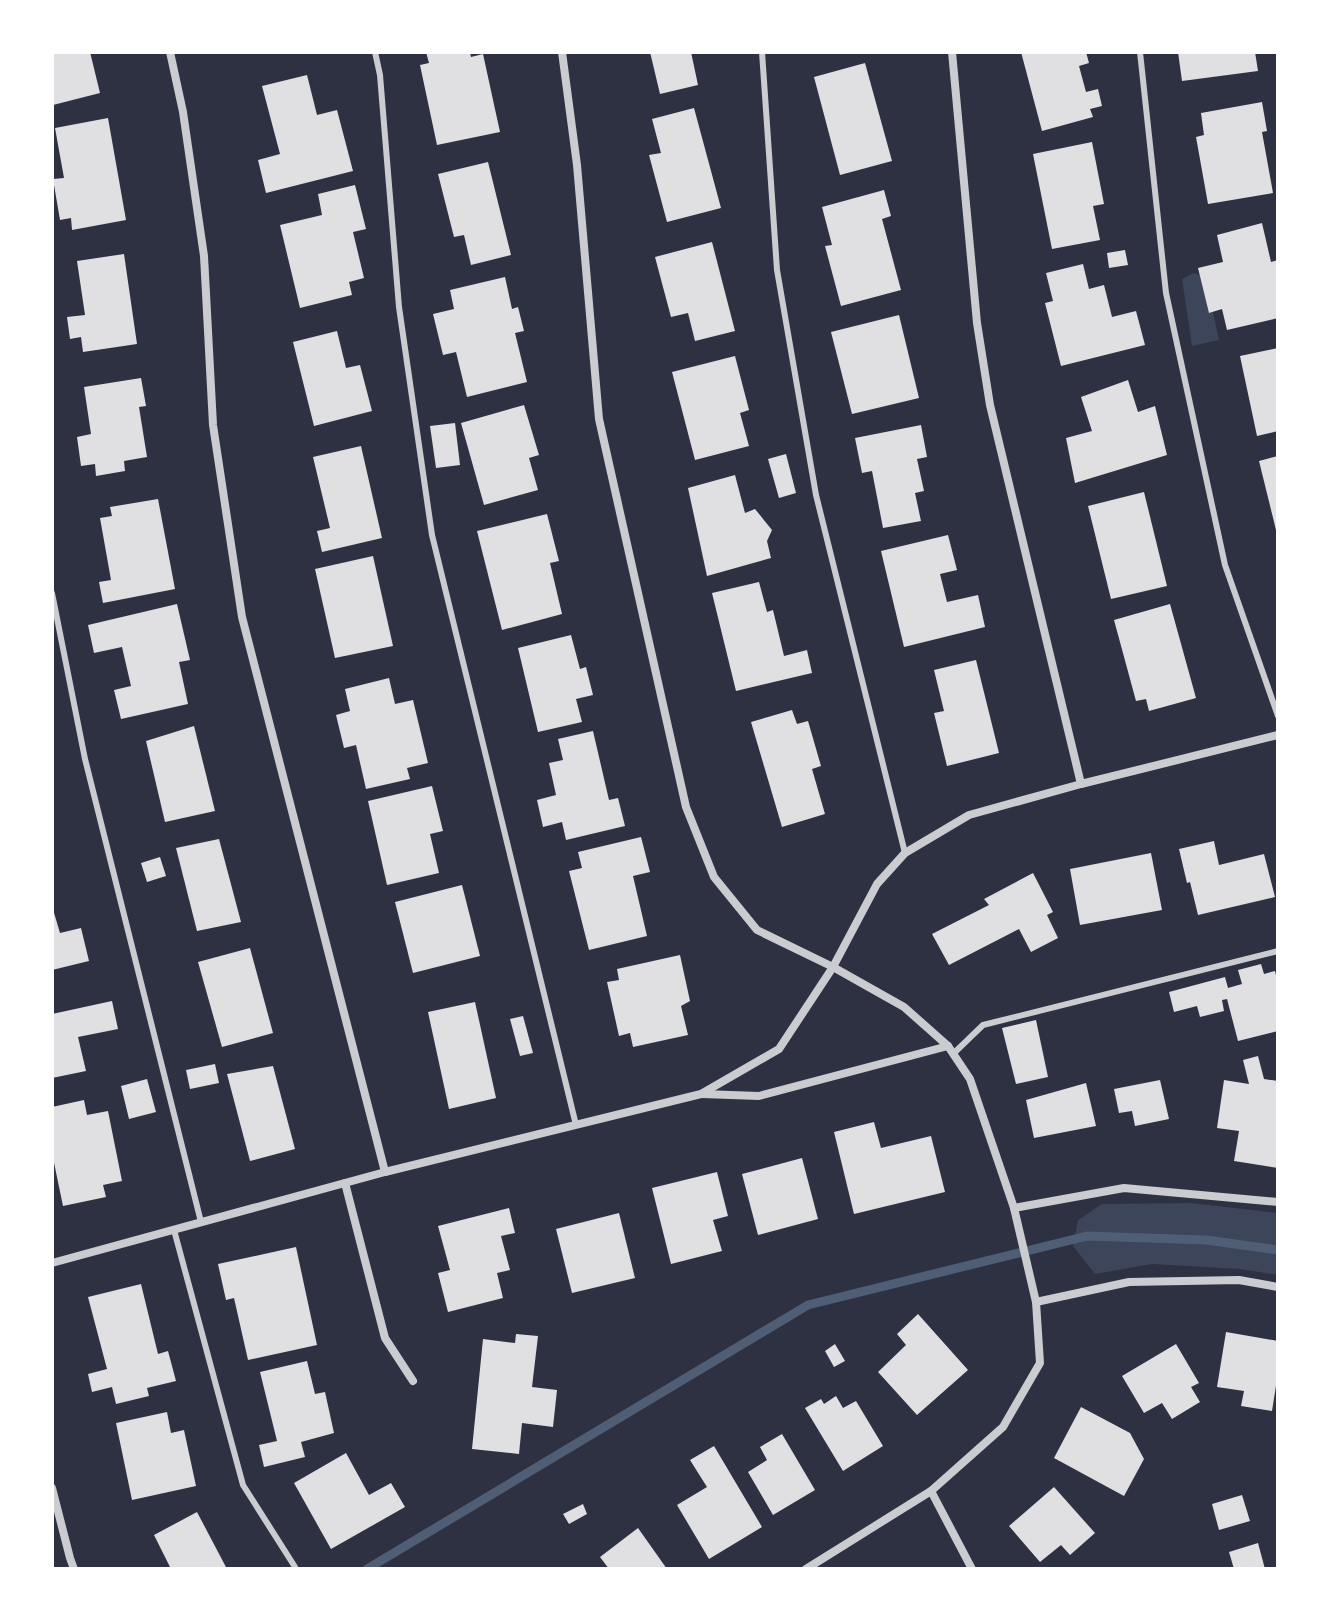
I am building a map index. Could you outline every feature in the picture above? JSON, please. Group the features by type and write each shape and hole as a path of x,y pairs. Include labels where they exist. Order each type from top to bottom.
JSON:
{"street":[{"path":"170,52 183,112 204,256 213,425 242,617 385,1172"},
{"path":"562,52 577,165 599,419 686,807 714,877 757,930 833,967 904,1007 950,1050 970,1079 1014,1208 1036,1302 1040,1363 1003,1427 931,1491 806,1569"},
{"path":"952,52 977,323 990,405 1081,784"},
{"path":"701,1094 779,1049 833,967 877,884 905,853 969,815 1278,735"},
{"path":"52,1263 385,1172 701,1094 759,1096 950,1050"},
{"path":"345,1183 385,1338 413,1381"},
{"path":"1014,1208 1124,1188 1278,1202"},
{"path":"1036,1302 1129,1282 1239,1280 1278,1287"},
{"path":"52,1488 74,1569"},
{"path":"931,1491 972,1569"}],"lane":[{"path":"375,52 380,75 399,307 432,535 576,1125"},
{"path":"762,52 777,270 816,495 905,853"},
{"path":"1140,52 1166,293 1225,565 1278,716"},
{"path":"52,593 85,759 201,1222"},
{"path":"950,1050 983,1025 1278,951"},
{"path":"174,1230 243,1485 295,1567"}],"shaded area":[{"path":"1194,273 1200,275 1219,340 1192,346 1182,279"},
{"path":"1191,1203 1278,1213 1278,1275 1239,1269 1152,1264 1095,1274 1073,1246 1078,1220 1102,1204"}],"building":[{"path":"52,52 90,52 100,93 53,105"},
{"path":"426,52 470,52 471,57 483,54 500,132 437,145 420,65 429,63"},
{"path":"650,52 691,52 698,85 660,94"},
{"path":"1021,52 1086,52 1089,63 1079,66 1086,92 1098,89 1102,106 1090,109 1093,117 1042,131"},
{"path":"1178,52 1255,52 1258,71 1182,81"},
{"path":"865,63 892,161 840,175 814,77"},
{"path":"307,75 317,115 337,110 353,171 266,193 258,160 280,154 262,86"},
{"path":"1262,102 1267,131 1262,132 1273,193 1208,204 1196,137 1204,135 1201,113"},
{"path":"694,108 721,208 667,222 649,155 661,153 652,119"},
{"path":"108,118 126,220 72,230 71,218 60,220 53,179 64,178 55,128"},
{"path":"1092,142 1104,204 1093,206 1100,240 1052,249 1033,154"},
{"path":"488,162 511,255 471,265 464,235 454,237 438,174"},
{"path":"355,185 366,229 353,232 364,278 349,282 352,295 300,308 280,225 322,215 318,194"},
{"path":"884,190 891,216 882,219 901,290 841,306 825,246 832,245 822,207"},
{"path":"1262,223 1271,262 1278,260 1278,318 1227,330 1222,309 1209,313 1198,268 1223,262 1217,235"},
{"path":"712,242 735,331 695,341 688,313 671,317 655,257"},
{"path":"1125,250 1128,265 1109,268 1107,253"},
{"path":"124,254 137,344 83,352 81,337 70,339 67,317 85,315 77,261"},
{"path":"1083,264 1089,289 1104,285 1112,317 1136,311 1145,345 1061,366 1045,303 1053,301 1046,273"},
{"path":"505,277 512,309 518,307 524,331 515,333 527,382 467,397 456,352 443,355 433,314 454,309 450,290"},
{"path":"899,315 919,398 852,414 831,332"},
{"path":"337,331 346,368 360,365 372,411 314,426 293,342"},
{"path":"1278,348 1278,431 1257,436 1240,356"},
{"path":"735,356 749,410 740,413 749,446 695,460 672,372"},
{"path":"141,378 146,406 139,407 147,457 124,461 125,471 96,476 95,464 81,466 77,437 91,434 84,387"},
{"path":"1128,380 1138,412 1155,406 1167,455 1075,483 1066,438 1092,431 1081,397"},
{"path":"524,405 539,455 529,458 538,490 484,505 461,423"},
{"path":"455,423 460,465 436,468 430,426"},
{"path":"921,425 927,457 917,459 924,491 915,493 921,521 883,528 872,471 862,473 855,438"},
{"path":"361,446 382,538 322,552 317,531 330,528 313,457"},
{"path":"786,454 796,493 779,498 768,459"},
{"path":"1278,456 1278,533 1277,534 1259,461"},
{"path":"735,475 745,513 755,509 772,530 767,541 771,558 707,576 688,488"},
{"path":"1144,492 1167,586 1111,599 1088,506"},
{"path":"158,499 175,589 103,603 99,582 111,580 100,518 112,516 110,507"},
{"path":"547,514 559,561 550,563 562,614 502,630 477,531"},
{"path":"948,535 957,570 940,574 947,602 978,595 985,627 904,647 881,551"},
{"path":"373,556 393,646 335,658 315,569"},
{"path":"759,582 767,612 773,610 784,656 807,650 812,673 736,691 712,593"},
{"path":"177,604 190,660 179,662 188,704 121,719 114,690 131,686 122,647 94,653 88,625"},
{"path":"1170,604 1196,698 1149,711 1146,699 1136,701 1114,620"},
{"path":"571,635 580,669 586,667 593,695 576,699 582,722 538,732 518,648"},
{"path":"976,660 999,753 947,766 934,713 944,711 934,670"},
{"path":"389,678 395,704 413,700 428,763 407,768 410,779 366,789 356,745 344,748 336,715 350,711 345,689"},
{"path":"792,710 797,724 808,721 821,766 812,769 825,814 782,827 751,722"},
{"path":"194,726 215,811 165,822 146,741"},
{"path":"593,731 609,800 618,798 625,826 566,840 562,822 543,827 537,800 556,795 549,763 563,760 558,739"},
{"path":"432,786 443,831 430,834 439,873 387,885 368,801"},
{"path":"641,837 650,872 633,876 647,936 589,950 569,871 582,868 578,852"},
{"path":"219,839 241,922 197,931 176,848"},
{"path":"1214,841 1219,865 1264,854 1275,897 1198,915 1179,849"},
{"path":"1151,853 1162,910 1080,925 1070,869"},
{"path":"160,857 166,876 147,882 141,863"},
{"path":"1033,873 1053,912 1047,915 1058,938 1031,952 1019,929 949,965 932,934 989,905 984,899"},
{"path":"462,885 480,956 413,973 395,902"},
{"path":"52,906 60,933 81,928 89,961 52,970"},
{"path":"250,948 273,1033 222,1047 198,962"},
{"path":"680,955 690,1001 681,1006 688,1035 633,1047 630,1033 619,1036 607,982 619,980 617,969"},
{"path":"1261,964 1264,974 1275,971 1278,1031 1238,1041 1227,999 1222,1000 1224,1011 1200,1017 1197,1006 1174,1012 1169,992 1225,977 1228,988 1242,984 1238,970"},
{"path":"112,1001 118,1029 78,1037 86,1071 52,1078 52,1014"},
{"path":"475,1002 496,1098 449,1109 428,1012"},
{"path":"523,1016 533,1053 520,1056 510,1019"},
{"path":"1036,1020 1048,1077 1016,1084 1002,1028"},
{"path":"1258,1056 1264,1079 1278,1081 1278,1168 1234,1161 1239,1131 1217,1128 1224,1080 1249,1084 1243,1060"},
{"path":"215,1064 219,1083 190,1089 186,1070"},
{"path":"273,1066 295,1149 250,1161 227,1074"},
{"path":"147,1079 156,1112 129,1119 121,1086"},
{"path":"1160,1080 1169,1119 1135,1126 1132,1111 1119,1113 1114,1089"},
{"path":"1086,1083 1096,1126 1034,1138 1026,1100"},
{"path":"84,1100 87,1115 108,1111 122,1181 103,1185 106,1197 63,1206 52,1153 52,1107"},
{"path":"874,1122 881,1148 931,1136 945,1192 854,1214 834,1132"},
{"path":"802,1158 818,1219 758,1235 742,1174"},
{"path":"717,1172 728,1216 713,1220 722,1251 671,1264 652,1188"},
{"path":"509,1208 515,1233 501,1236 510,1270 497,1273 503,1298 448,1312 438,1273 450,1270 438,1226"},
{"path":"619,1213 635,1278 572,1293 556,1229"},
{"path":"296,1247 317,1345 248,1360 234,1298 226,1300 218,1264"},
{"path":"141,1284 158,1354 168,1351 176,1381 147,1388 149,1396 116,1404 112,1387 92,1392 88,1374 107,1369 88,1297"},
{"path":"918,1314 968,1370 917,1415 878,1372 906,1345 897,1334"},
{"path":"1226,1332 1278,1341 1278,1373 1272,1411 1241,1406 1244,1391 1217,1387"},
{"path":"516,1334 538,1336 532,1387 557,1390 553,1427 522,1423 519,1454 472,1449 483,1339 515,1343"},
{"path":"835,1344 845,1361 834,1367 825,1351"},
{"path":"1176,1344 1199,1383 1191,1387 1200,1402 1172,1419 1162,1403 1144,1413 1122,1376"},
{"path":"307,1361 315,1394 325,1392 334,1433 301,1442 305,1457 264,1467 259,1445 277,1441 260,1372"},
{"path":"836,1396 843,1408 856,1401 883,1446 843,1471 805,1408 821,1399 824,1404"},
{"path":"1081,1407 1130,1433 1144,1459 1124,1496 1054,1458"},
{"path":"167,1412 171,1433 184,1430 196,1486 132,1500 116,1423"},
{"path":"782,1434 815,1490 773,1515 748,1472 767,1460 760,1447"},
{"path":"714,1446 762,1527 709,1559 677,1505 707,1487 690,1460"},
{"path":"346,1453 369,1495 391,1483 405,1507 331,1549 294,1483"},
{"path":"1054,1487 1095,1533 1070,1555 1061,1545 1040,1562 1009,1526"},
{"path":"1242,1495 1250,1521 1219,1530 1212,1504"},
{"path":"583,1504 587,1514 569,1524 563,1514"},
{"path":"197,1512 227,1569 171,1569 154,1535"},
{"path":"638,1528 667,1569 609,1569 600,1557"},
{"path":"1258,1543 1265,1569 1234,1569 1229,1552"}],"waterway":[{"path":"367,1569 808,1305 1087,1236 1206,1240 1278,1250"}]}
